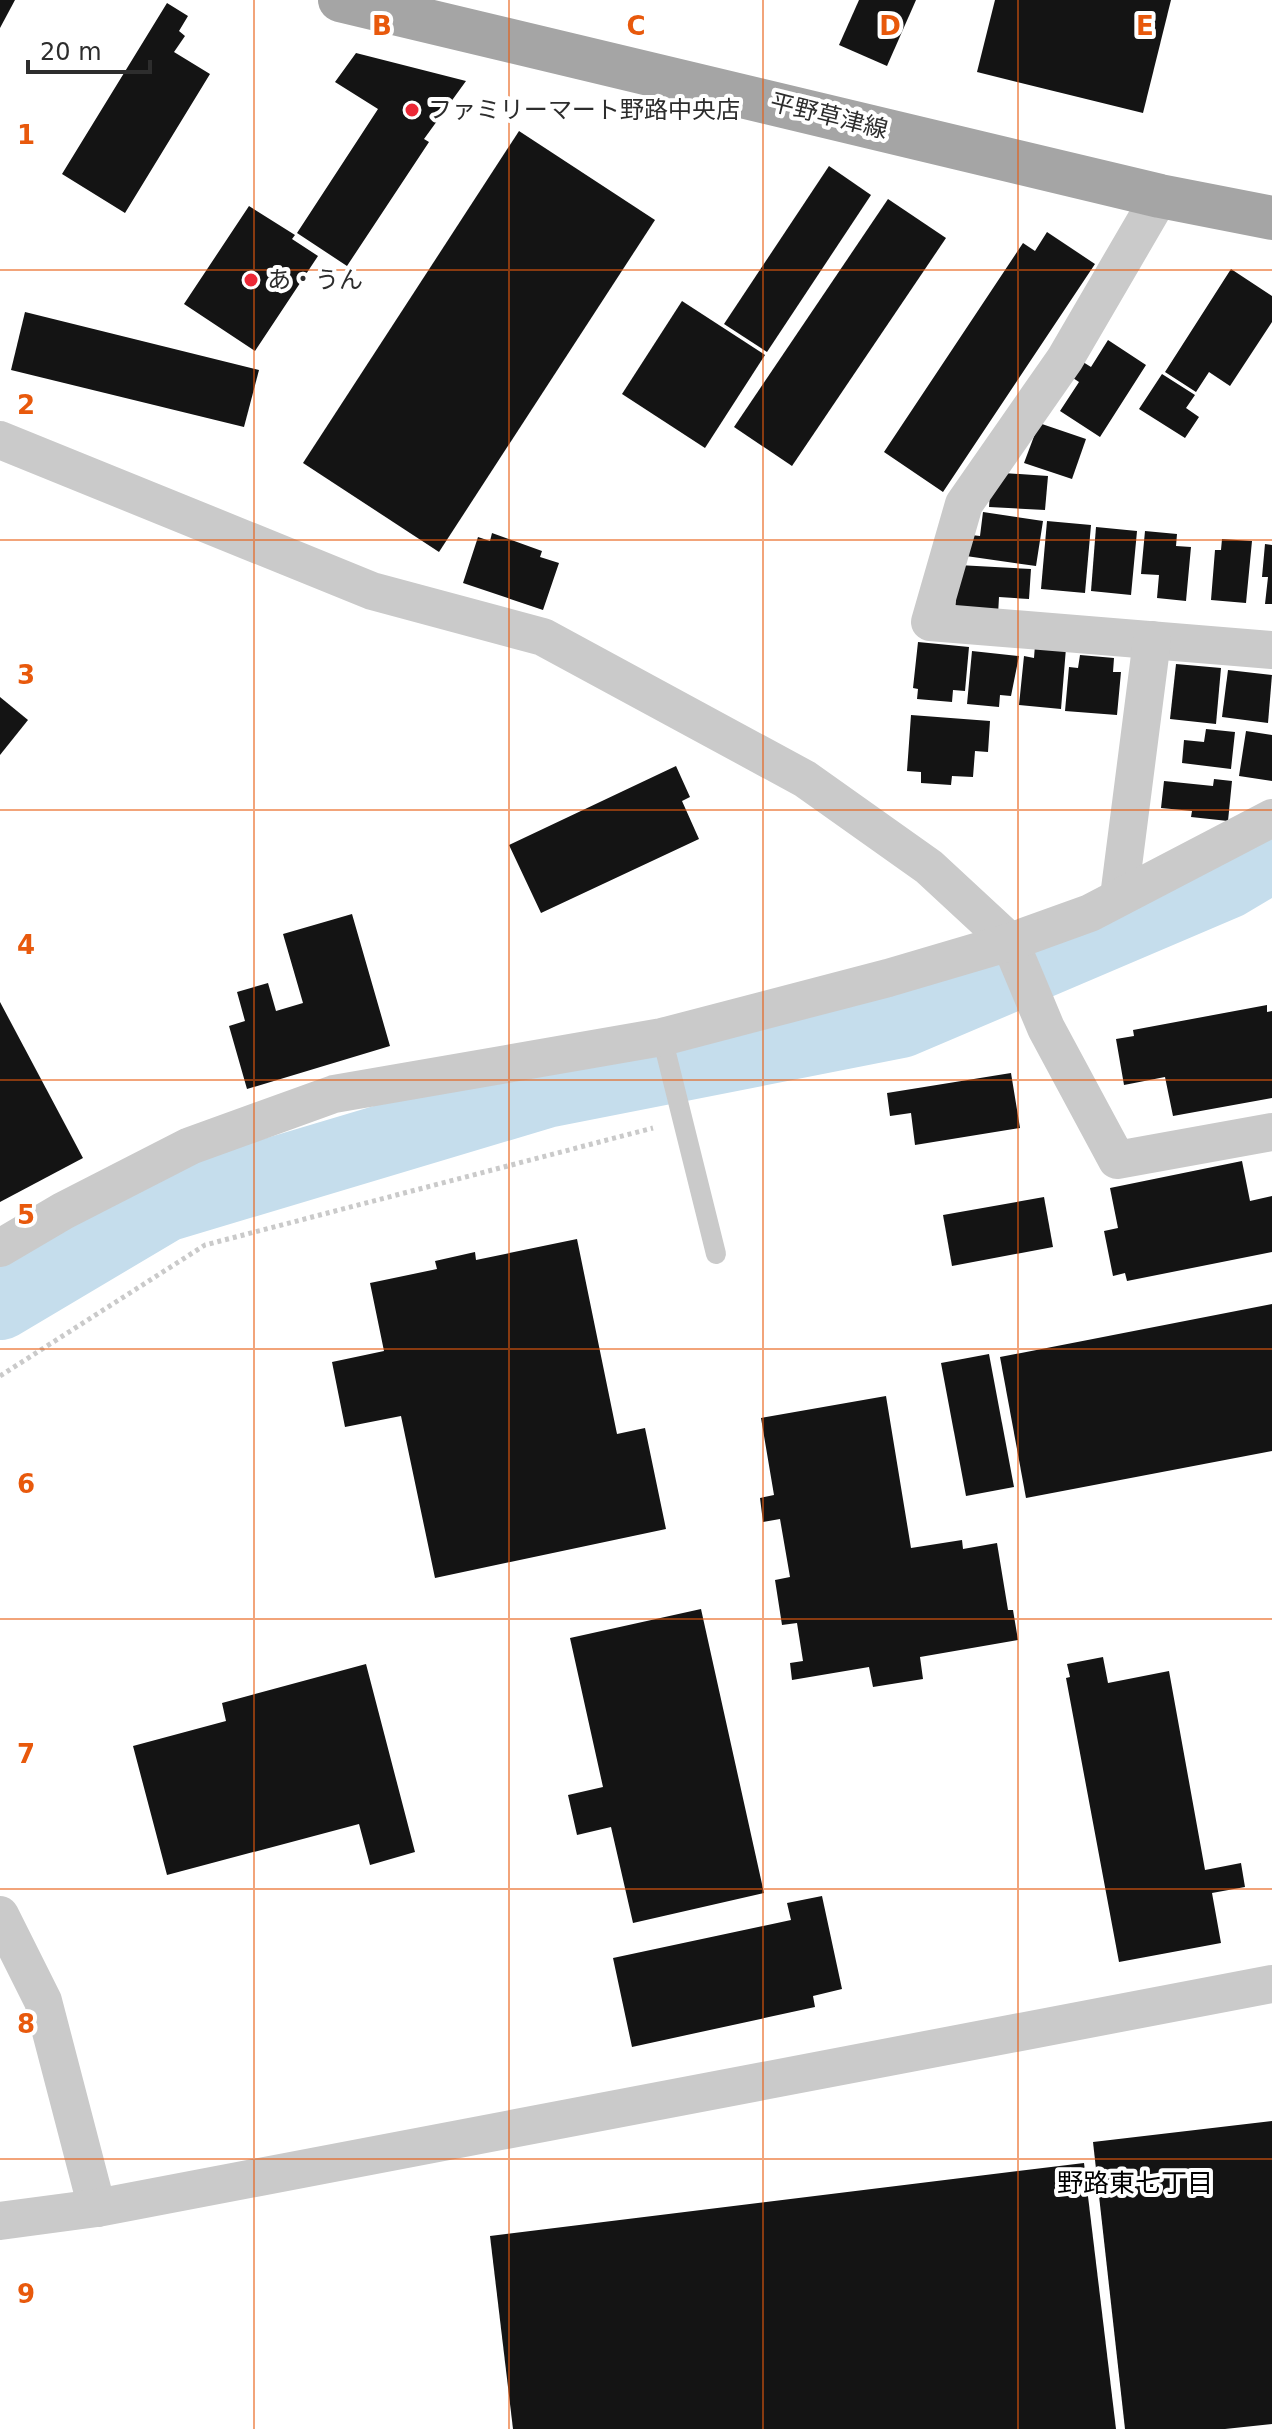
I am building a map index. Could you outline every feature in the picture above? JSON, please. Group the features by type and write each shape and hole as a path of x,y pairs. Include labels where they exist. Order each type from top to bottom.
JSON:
{"main road":[{"name":"平野草津線","path":"340,0 1160,196 1272,218"}],"street":[{"path":"1160,196 1065,359 964,504 930,622 1272,650"},
{"path":"0,440 372,591 543,637 805,779 929,867 1020,966 1046,1028 1117,1160 1272,1132"},
{"path":"1119,897 1152,640"},
{"path":"0,1248 63,1211 190,1146 334,1094 662,1037 888,978 1020,966 1090,913 1272,818"},
{"path":"0,1915 43,2001 97,2208"},
{"path":"0,2221 97,2208 1272,1984"}],"lane":[{"path":"662,1037 716,1254"}],"path":[{"path":"0,1376 205,1245 662,1125"}],"building":[{"path":"0,0 15,0 0,28"},
{"path":"859,0 916,0 887,66 839,45"},
{"path":"995,0 1171,0 1143,113 977,72"},
{"path":"167,3 188,16 179,31 185,36 174,52 210,74 125,213 62,174"},
{"path":"356,53 466,81 424,139 429,142 347,266 297,233 378,109 335,82"},
{"path":"519,131 655,220 439,552 303,463"},
{"path":"829,166 871,195 767,352 724,324"},
{"path":"888,199 946,238 792,466 734,427"},
{"name":"あ・うん","path":"249,206 295,235 292,239 318,256 255,351 184,304"},
{"path":"1047,232 1095,264 943,492 884,452 1023,243 1035,251"},
{"path":"1231,269 1272,296 1272,322 1230,386 1209,372 1196,392 1165,372"},
{"path":"682,301 765,355 705,448 622,394"},
{"path":"25,312 259,370 244,427 11,370"},
{"path":"1108,340 1146,365 1100,437 1060,411 1079,382 1073,378 1083,362 1091,367"},
{"path":"1162,374 1195,395 1186,408 1199,417 1185,438 1139,409"},
{"path":"1039,423 1086,439 1072,479 1024,463"},
{"path":"1003,473 1048,476 1045,510 989,507 991,479"},
{"path":"983,512 1043,521 1036,566 959,555 962,534 980,536"},
{"path":"1047,521 1091,525 1085,593 1041,589"},
{"path":"1096,527 1137,531 1131,595 1091,591"},
{"path":"1145,531 1177,534 1176,546 1191,547 1186,601 1157,598 1159,575 1141,574"},
{"path":"492,533 542,551 540,557 559,563 543,610 463,583 478,537 490,541"},
{"path":"1222,539 1252,541 1246,603 1211,600 1215,550 1221,550"},
{"path":"1265,544 1272,545 1272,604 1265,604 1268,577 1262,577"},
{"path":"958,565 1031,569 1029,599 999,597 998,615 955,613"},
{"path":"918,642 969,647 965,691 953,690 952,702 917,699 918,689 913,688"},
{"path":"1035,645 1066,648 1061,709 1019,705 1024,656 1034,658"},
{"path":"972,651 1019,656 1011,696 1000,695 999,707 967,704"},
{"path":"1080,655 1114,658 1113,672 1121,672 1117,715 1065,711 1069,667 1078,668"},
{"path":"1176,664 1221,668 1216,724 1170,719"},
{"path":"1228,670 1272,675 1268,723 1222,717"},
{"path":"0,697 28,720 0,755"},
{"path":"911,715 990,721 988,752 975,751 973,777 952,776 951,785 921,783 921,772 907,771"},
{"path":"1206,729 1235,732 1231,769 1182,763 1184,740 1204,742"},
{"path":"1246,731 1272,735 1272,781 1239,776"},
{"path":"676,766 690,797 682,801 699,839 541,913 509,845"},
{"path":"1214,779 1232,781 1228,821 1191,817 1192,811 1161,808 1164,781 1213,786"},
{"path":"352,914 390,1046 247,1089 229,1026 245,1021 237,992 268,983 276,1011 303,1003 283,934"},
{"path":"0,1002 83,1158 0,1202"},
{"path":"1267,1005 1267,1012 1272,1011 1272,1098 1173,1116 1165,1077 1124,1085 1116,1039 1134,1036 1133,1030"},
{"path":"1011,1073 1020,1128 915,1145 911,1113 890,1116 887,1093"},
{"path":"1242,1161 1250,1201 1272,1196 1272,1252 1127,1281 1125,1273 1113,1276 1104,1231 1118,1228 1110,1188"},
{"path":"1044,1197 1053,1247 952,1266 943,1215"},
{"path":"577,1239 617,1434 645,1428 666,1529 435,1578 401,1416 345,1427 332,1362 384,1351 370,1283 437,1269 435,1261 475,1252 476,1260"},
{"path":"1272,1304 1272,1451 1026,1498 1000,1357"},
{"path":"989,1354 1014,1487 966,1496 941,1363"},
{"path":"886,1396 911,1548 962,1540 963,1549 997,1543 1008,1610 1013,1610 1018,1640 920,1657 923,1679 873,1687 869,1667 792,1680 790,1663 803,1661 797,1623 782,1625 775,1580 790,1577 780,1519 763,1522 760,1498 774,1495 761,1418"},
{"path":"701,1609 764,1893 633,1923 611,1827 577,1835 568,1795 603,1787 570,1638"},
{"path":"1103,1657 1108,1683 1169,1671 1205,1870 1241,1863 1245,1887 1212,1893 1221,1943 1119,1962 1066,1678 1070,1677 1067,1664"},
{"path":"366,1664 415,1852 370,1865 359,1824 167,1875 133,1746 226,1721 222,1703"},
{"path":"822,1896 842,1989 813,1996 815,2007 632,2047 613,1958 791,1920 787,1903"},
{"path":"1272,2121 1272,2424 1225,2429 1125,2429 1093,2142"},
{"path":"1084,2163 1116,2429 513,2429 490,2236"}],"waterway":[{"path":"0,1304 165,1206 546,1092 901,1022 1227,883 1272,856"}],"place":[{"name":"ファミリーマート野路中央店","path":"412,110"},
{"name":"あ・うん","path":"251,280"}],"district":[{"name":"野路東七丁目","path":"1135,2183"}]}
